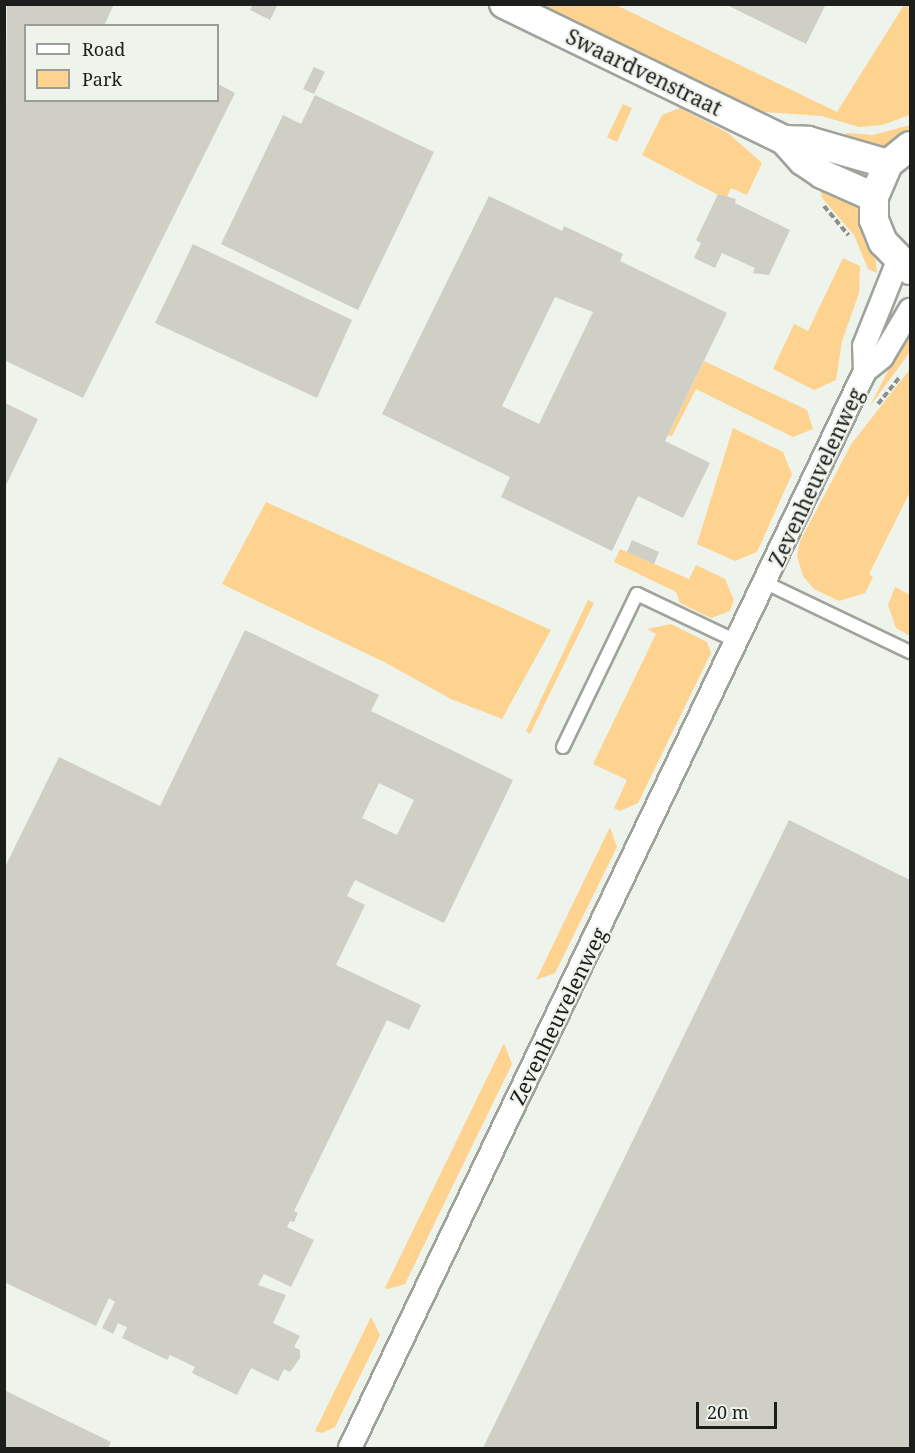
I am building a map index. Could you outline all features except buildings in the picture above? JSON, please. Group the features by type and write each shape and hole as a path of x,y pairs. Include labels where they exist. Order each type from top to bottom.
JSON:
{"street":[{"name":"Swaardvenstraat","path":"504,4 784,140 803,161 822,174 874,196"},
{"name":"Swaardvenstraat","path":"784,140 808,141 888,164"},
{"path":"904,265 883,242 874,220 874,196 888,164 910,146"},
{"name":"Zevenheuvelenweg","path":"865,371 864,346 904,265"},
{"name":"Zevenheuvelenweg","path":"350,1449 766,584 865,371 882,357 910,310"}],"lane":[{"name":"Zevenheuvelenweg","path":"766,584 910,652"},
{"path":"563,747 637,594 738,642"}],"green space":[{"path":"532,5 616,5 837,112 904,5 910,5 910,115 882,125 859,127 822,116 764,112 702,87"},
{"path":"623,104 632,108 617,142 607,137"},
{"path":"680,108 728,133 762,163 747,195 731,188 726,199 642,155 662,115"},
{"path":"910,125 910,134 884,146 872,148 839,138 847,133 873,135"},
{"path":"820,188 851,201 857,208 875,254 877,273 868,269 854,235 822,198"},
{"path":"843,258 860,266 859,293 842,341 836,380 814,390 773,369 794,324 808,331"},
{"path":"907,333 910,335 910,352 870,406"},
{"path":"704,361 807,410 813,429 793,437 696,389 672,436 668,435"},
{"path":"910,369 910,492 869,574 873,577 865,593 839,601 814,589 803,576 797,556 800,541 852,443"},
{"path":"733,428 783,452 792,474 757,552 735,561 697,544"},
{"path":"266,502 551,630 502,719 451,699 386,663 222,584"},
{"path":"620,549 689,579 696,565 725,579 734,600 730,611 711,618 680,603 676,592 614,562"},
{"path":"895,587 910,595 910,636 896,628 888,605"},
{"path":"588,600 594,603 530,734 526,731"},
{"path":"671,624 707,642 711,653 638,803 620,811 614,808 627,780 593,764 656,634 647,629"},
{"path":"610,827 617,847 555,973 536,980"},
{"path":"504,1043 512,1064 405,1284 385,1288"},
{"path":"371,1317 380,1335 335,1427 322,1433 315,1431"}]}
